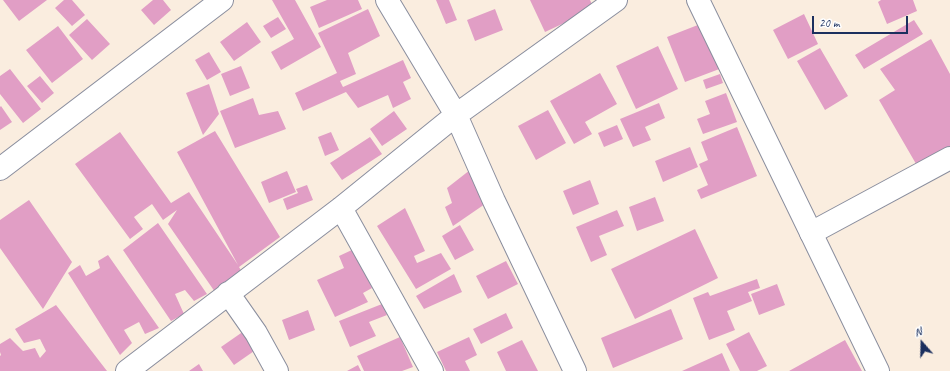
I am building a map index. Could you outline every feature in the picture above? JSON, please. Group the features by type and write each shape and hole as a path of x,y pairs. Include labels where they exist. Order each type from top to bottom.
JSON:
{"street":[{"path":"0,169 222,0"},
{"path":"387,0 456,115 494,201 575,371"},
{"path":"128,371 341,208 456,115 616,0"},
{"path":"698,0 878,371"},
{"path":"811,233 950,158"},
{"path":"341,208 432,371"},
{"path":"228,293 256,333 277,371"}],"building":[{"path":"3,0 47,0 19,21"},
{"path":"64,0 72,0 85,15 72,26 55,8"},
{"path":"153,0 163,0 171,10 154,25 141,10"},
{"path":"272,0 295,0 321,47 281,70 271,52 294,39"},
{"path":"327,0 358,0 362,9 319,28 310,7"},
{"path":"436,0 449,0 457,20 446,24"},
{"path":"530,0 590,0 594,9 545,32"},
{"path":"881,0 913,0 917,11 887,24 878,2"},
{"path":"368,9 380,36 348,53 356,74 340,81 343,87 403,60 411,78 403,82 411,99 393,108 388,95 358,108 346,92 303,111 295,93 337,73 318,33"},
{"path":"495,9 503,30 475,41 467,20"},
{"path":"804,14 818,44 788,59 773,30"},
{"path":"278,17 286,29 271,38 263,26"},
{"path":"87,19 110,44 92,60 69,35"},
{"path":"914,20 923,34 864,69 855,55"},
{"path":"247,22 261,42 234,61 220,42"},
{"path":"703,23 722,68 685,82 667,37"},
{"path":"58,26 83,59 52,83 26,50"},
{"path":"931,39 950,74 950,151 919,169 879,100 895,90 880,69"},
{"path":"658,46 678,89 636,109 616,66"},
{"path":"820,48 848,96 825,110 797,61"},
{"path":"209,52 221,72 207,80 195,60"},
{"path":"241,66 250,88 230,96 221,74"},
{"path":"10,69 41,109 23,123 0,94 0,76"},
{"path":"600,73 617,104 585,122 592,134 574,144 550,101"},
{"path":"720,74 723,83 706,89 703,80"},
{"path":"40,76 54,93 42,103 27,86"},
{"path":"209,84 219,114 203,135 186,93"},
{"path":"726,93 737,122 703,134 697,119 710,114 705,101"},
{"path":"253,98 259,115 278,111 286,129 235,148 220,111"},
{"path":"659,103 665,118 645,127 651,140 633,147 620,119"},
{"path":"1,106 12,122 0,130 0,107"},
{"path":"548,110 566,143 536,160 518,126"},
{"path":"394,111 407,129 382,146 370,129"},
{"path":"617,125 623,139 604,147 598,133"},
{"path":"737,127 757,176 701,199 697,190 708,185 699,164 708,160 701,142"},
{"path":"215,131 280,237 239,267 242,272 215,292 168,224 177,210 163,220 152,204 134,217 143,229 130,239 75,164 120,132 171,203 189,192 238,265 177,152"},
{"path":"331,132 339,150 325,156 318,137"},
{"path":"370,137 382,154 342,180 330,163"},
{"path":"690,147 698,167 663,182 655,161"},
{"path":"470,170 485,204 453,226 445,207 452,203 447,188"},
{"path":"287,171 296,192 269,203 261,182"},
{"path":"590,180 599,204 573,215 563,191"},
{"path":"307,185 313,200 287,210 283,199 298,193 296,189"},
{"path":"655,197 664,221 637,231 629,207"},
{"path":"29,200 72,262 43,309 0,248 0,220"},
{"path":"405,208 425,251 414,256 417,263 441,253 451,269 416,289 377,226"},
{"path":"617,210 624,226 599,236 607,255 591,262 576,227"},
{"path":"158,223 207,294 194,301 185,290 175,294 184,314 171,321 123,250"},
{"path":"460,225 474,250 455,260 442,236"},
{"path":"695,229 718,278 635,319 611,269"},
{"path":"354,249 372,288 363,293 368,302 335,317 317,280 344,268 339,256"},
{"path":"108,255 159,328 145,334 139,322 124,330 132,343 120,355 68,273 80,265 86,276 100,268 98,261"},
{"path":"506,261 518,284 488,299 476,276"},
{"path":"454,274 462,292 424,309 416,296"},
{"path":"757,279 760,288 748,292 752,301 727,311 735,330 709,340 693,298 708,292 710,296"},
{"path":"777,284 785,305 759,315 751,294"},
{"path":"382,304 387,315 369,322 376,336 350,347 339,321"},
{"path":"56,305 107,371 0,371 0,344 10,338 23,351 35,348 40,358 46,351 40,339 24,343 15,329"},
{"path":"671,309 683,339 613,368 601,338"},
{"path":"308,310 315,330 289,340 282,320"},
{"path":"506,313 513,328 481,344 473,329"},
{"path":"244,331 257,349 234,365 221,347"},
{"path":"749,332 767,366 757,371 740,371 726,344"},
{"path":"400,337 413,367 402,371 364,371 357,356"},
{"path":"469,337 477,355 465,361 470,371 446,371 437,352"},
{"path":"522,340 538,371 506,371 497,352"},
{"path":"845,340 862,371 789,371"},
{"path":"722,353 730,371 682,371"},
{"path":"199,364 203,371 189,371"},
{"path":"358,365 361,371 347,371"}]}
